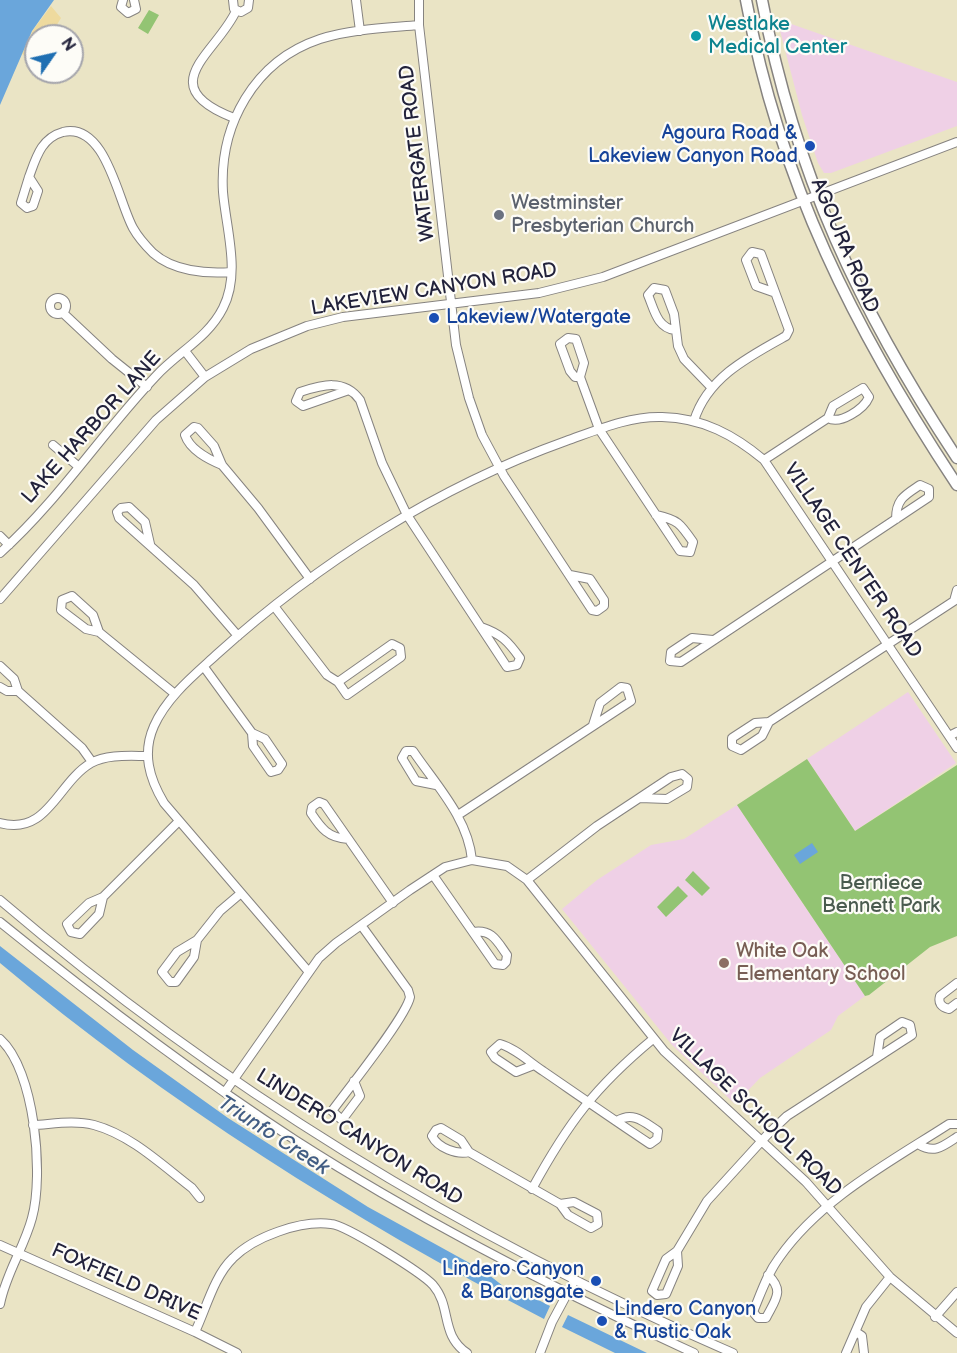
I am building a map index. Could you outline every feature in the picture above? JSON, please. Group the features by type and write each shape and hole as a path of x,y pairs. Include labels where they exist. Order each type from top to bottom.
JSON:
{"main road":[{"name":"AGOURA ROAD","path":"746,0 759,63 776,124 804,201 854,317 896,391 957,485"},
{"name":"AGOURA ROAD","path":"762,0 788,108 817,196 845,265 914,393 957,458"}],"street":[{"path":"123,0 121,7 128,14 136,9 134,0"},
{"path":"233,0 233,7 236,11"},
{"path":"234,118 205,105 197,92 194,78 201,58 236,11 247,10 249,0"},
{"path":"356,0 360,31"},
{"name":"WATERGATE ROAD","path":"419,0 419,25 456,345 469,398 482,435 499,468 592,610 597,611 604,606 604,600 590,579 570,575"},
{"name":"LAKE HARBOR LANE","path":"0,553 79,467 147,387 217,320 230,291 231,272 223,191 224,158 234,118 253,86 277,62 319,40 360,31 419,25"},
{"path":"29,177 40,149 51,137 69,131 85,135 101,150 132,227 154,254 173,265 192,270 231,272"},
{"name":"LAKEVIEW CANYON ROAD","path":"0,599 156,420 205,377 251,349 307,326 343,317 539,293 581,284 957,142"},
{"path":"694,421 699,405 711,387 728,372 786,336 789,330 773,292 761,254 753,252 746,260 756,286 773,292"},
{"path":"675,330 667,329 659,321 648,295 654,288 665,290 674,314 675,330 684,359 711,387"},
{"path":"63,313 112,359 147,387"},
{"name":"LAKE HARBOR LANE","path":"185,351 205,377"},
{"path":"580,377 599,429 656,515 680,551 690,552 693,542 681,525 672,519 656,515"},
{"path":"349,390 303,406 296,401 300,392 330,383 349,390 360,400 382,464 407,515 507,668 517,665 520,658 507,640 500,633 481,627"},
{"path":"764,460 828,418 833,406 857,389 863,388 867,392 869,397 867,402 840,420 833,421 828,418"},
{"name":"VILLAGE CENTER ROAD","path":"147,756 154,726 175,694 204,667 274,606 310,579 407,515 499,468 599,429 641,418 661,417 694,421 720,429 764,460 888,644 953,734 957,748"},
{"path":"222,465 204,458 187,440 186,435 189,430 198,428 214,446 222,465 258,508 310,579"},
{"path":"53,445 79,467"},
{"path":"713,640 692,638 671,652 670,661 681,662 713,640 832,561 896,519 929,497 928,489 920,485 901,497 896,507 896,519"},
{"path":"150,544 143,519 129,507 121,508 117,512 119,518 194,585 238,636"},
{"path":"0,536 9,545"},
{"path":"769,722 955,601 957,590"},
{"path":"99,632 93,615 72,596 62,600 59,604 61,610 86,629 99,632 175,694"},
{"path":"274,606 327,675 338,682 347,695 401,657 400,648 392,644 338,682"},
{"path":"0,666 12,677 18,691 82,748 92,762"},
{"path":"204,667 252,733 265,739 282,764 278,770 271,772 253,746 252,733"},
{"path":"0,687 7,691 18,691"},
{"path":"458,815 592,725 632,701 627,688 621,687 602,700 592,725"},
{"path":"436,785 416,781 402,758 406,751 413,751 458,815 469,841 472,860"},
{"path":"0,823 25,825 40,817 92,762 117,757 147,756 155,788 178,822 308,971"},
{"path":"225,1092 308,971 336,943 433,875 459,862 472,860 507,866 527,880 562,852 640,798 678,774 688,779 687,787 667,799 640,798"},
{"path":"348,838 339,838 323,831 311,813 315,804 319,802 324,804 348,838 393,903"},
{"path":"103,897 99,914 80,934 71,932 68,924 89,903 103,897 178,822"},
{"path":"433,875 473,932"},
{"name":"VILLAGE SCHOOL ROAD","path":"527,880 653,1039 829,1206 890,1277 935,1317 957,1333"},
{"path":"197,939 194,957 176,982 170,982 162,972 177,952 197,939 220,911 240,894"},
{"name":"LINDERO CANYON ROAD","path":"0,900 116,994 233,1080 366,1166 444,1212 574,1281 733,1353"},
{"name":"LINDERO CANYON ROAD","path":"0,922 102,1004 296,1140 389,1197 567,1295 694,1353"},
{"path":"354,1081 404,1011 410,997 408,990 361,926"},
{"path":"957,983 938,1000 941,1005 949,1009 957,1003"},
{"path":"677,1251 678,1266 666,1294 657,1295 652,1291 653,1285 666,1259 677,1251 707,1201 761,1141 788,1116 912,1035 910,1025 903,1022 880,1037 877,1057"},
{"path":"0,1039 19,1063 27,1086 33,1125 37,1199 31,1221 3,1286 0,1304"},
{"path":"532,1189 557,1143 588,1101 616,1069 653,1039"},
{"path":"534,1065 516,1072 495,1058 491,1052 500,1044 534,1065 650,1144 657,1139 658,1131 637,1117 630,1116 617,1121"},
{"path":"33,1125 72,1123 93,1125 117,1134 184,1182 200,1198"},
{"path":"768,1275 777,1283 778,1292 766,1318 758,1318 753,1312 768,1275 792,1242 829,1206 918,1144 950,1124 957,1124"},
{"path":"918,1144 931,1150 938,1149 957,1137"},
{"path":"469,1152 560,1204"},
{"path":"195,1332 223,1271 247,1247 300,1226 332,1224 416,1272 433,1286 442,1303 450,1335 467,1353"},
{"name":"FOXFIELD DRIVE","path":"0,1245 237,1353"},
{"path":"846,1353 866,1307 890,1277"},
{"path":"540,1353 574,1281"},
{"path":"935,1317 957,1292"},
{"path":"856,1332 862,1336 864,1353"}],"shaded area":[{"path":"777,19 957,82 957,126 831,173 824,173 818,163 802,115"},
{"path":"908,692 956,763 855,831 807,759"},
{"name":"White Oak Elementary School","path":"737,805 865,996 838,1016 831,1030 760,1078 735,1104 672,1045 562,909 597,880 651,845 684,839"}],"green space":[{"path":"149,10 159,15 148,34 138,28"},
{"name":"Berniece Bennett Park","path":"807,759 855,831 957,765 957,936 930,947 869,995 865,996 737,805"},
{"path":"693,871 710,888 702,896 685,880"},
{"path":"678,886 688,896 666,917 657,907"}],"sand":[{"path":"51,6 61,18 57,24 38,24"}],"water":[{"path":"0,0 54,0 37,24 24,24 24,50 0,105"},
{"path":"812,843 818,852 800,864 794,855"},
{"path":"0,946 133,1050 228,1118 368,1207 484,1271 503,1286 525,1293 550,1306 544,1319 401,1241 262,1156 195,1111 128,1064 0,963"},
{"path":"568,1315 647,1353 615,1353 562,1327"}],"place":[{"name":"Westlake Medical Center","path":"696,36"},
{"name":"Agoura Road & Lakeview Canyon Road","path":"810,146"},
{"name":"Westminster Presbyterian Church","path":"499,215"},
{"name":"Lakeview/Watergate","path":"434,318"},
{"name":"White Oak Elementary School","path":"724,963"},
{"name":"Lindero Canyon & Baronsgate","path":"596,1281"},
{"name":"Lindero Canyon & Rustic Oak","path":"602,1321"}],"water label":[{"name":"Triunfo Creek","path":"273,1136"}]}
